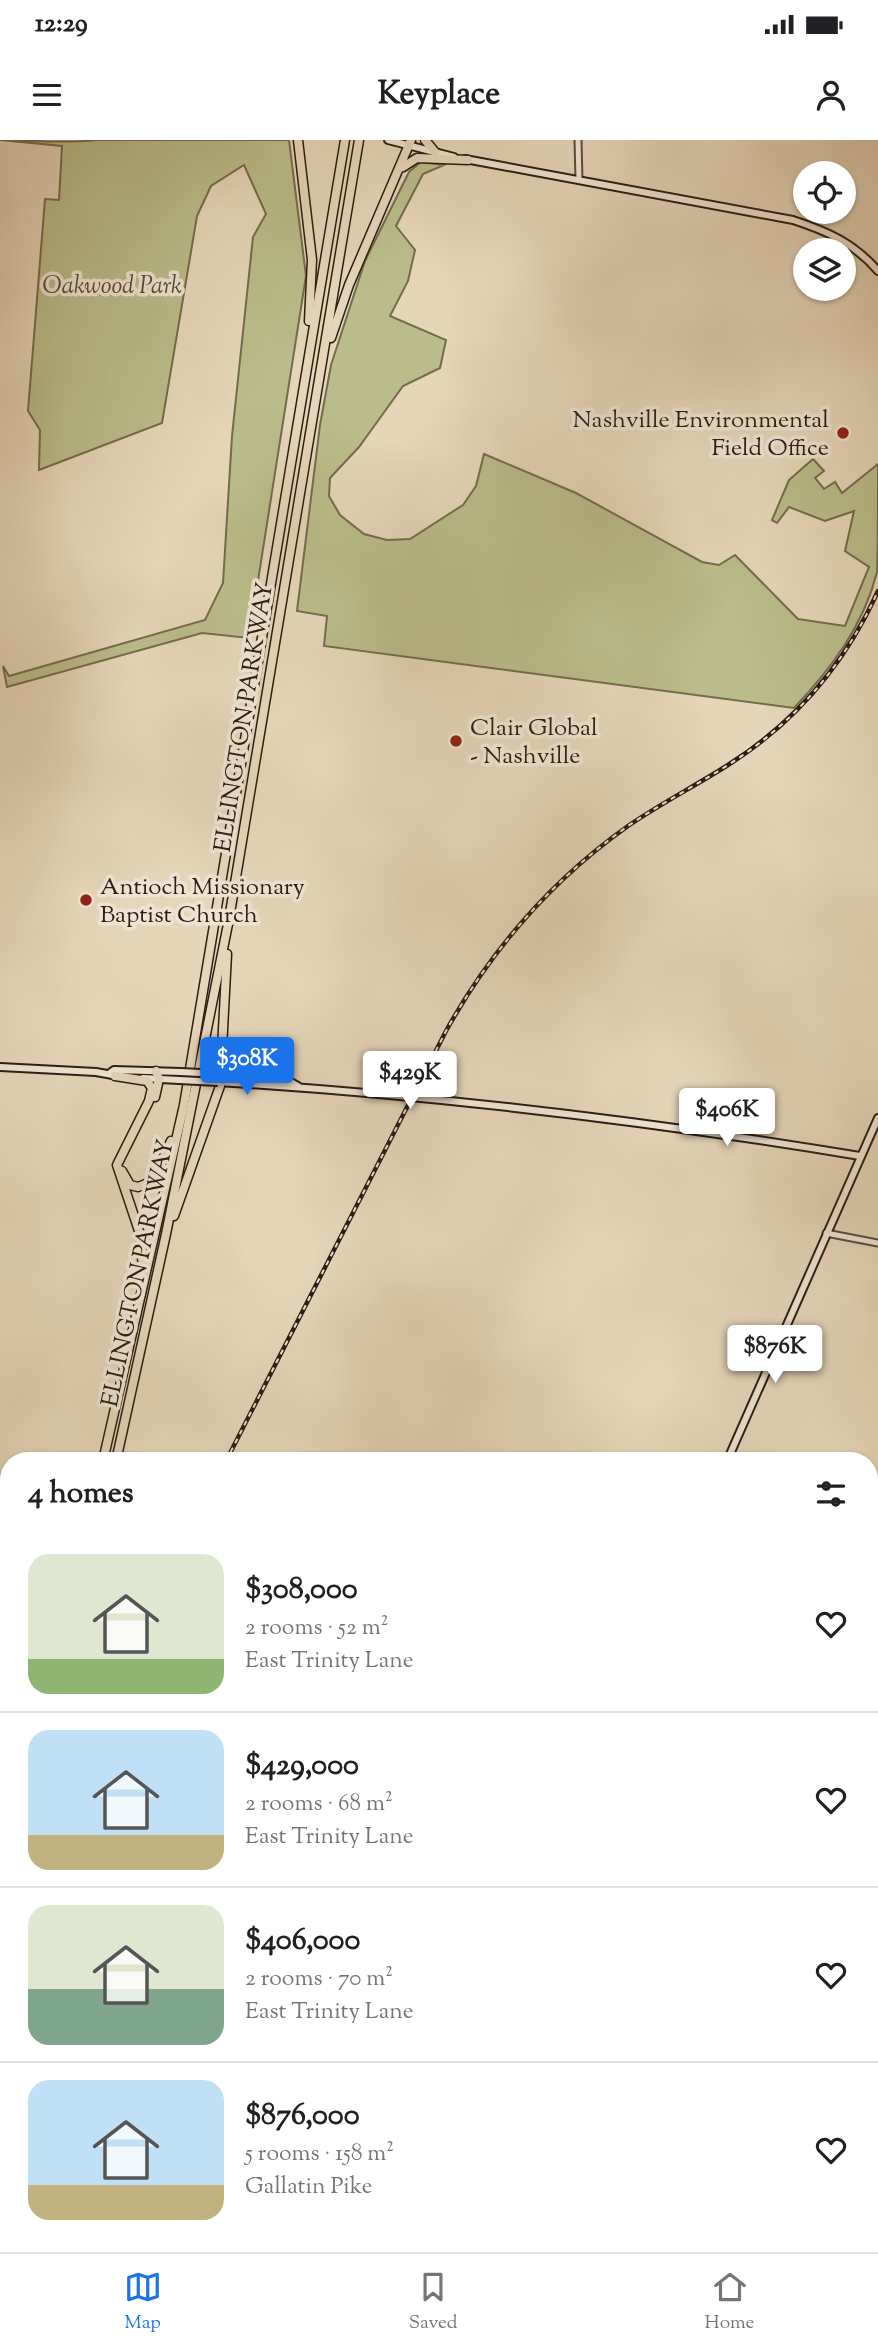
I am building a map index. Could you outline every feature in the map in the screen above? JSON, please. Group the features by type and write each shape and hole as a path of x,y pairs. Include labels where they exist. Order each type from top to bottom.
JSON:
{"highway":[{"path":"297,429 313,289 298,140"},
{"name":"ELLINGTON PARKWAY","path":"105,1452 184,1105 345,140"},
{"name":"ELLINGTON PARKWAY","path":"118,1452 166,1234 229,919 359,140"},
{"path":"425,140 435,152"},
{"path":"320,376 349,285 410,143"},
{"path":"401,169 417,158 468,160"},
{"path":"166,1234 220,1078 229,919"},
{"path":"113,1074 155,1079"},
{"path":"155,1079 154,1102 121,1165 122,1174 130,1185 138,1187 153,1181 184,1105"},
{"path":"144,1284 141,1237 117,1165 149,1101 155,1079"}],"main road":[{"path":"388,140 410,143 468,160 793,219 841,238 878,271"},
{"path":"0,1067 113,1074 114,1069 155,1079 180,1076 291,1082 298,1086 710,1132 860,1156"},
{"path":"731,1452 878,1118"}],"street":[{"path":"578,140 579,180"},
{"path":"826,1233 878,1243"}],"green space":[{"name":"Oakwood Park","path":"0,140 289,140 306,276 249,638 202,633 7,687 3,666 9,676 205,620 223,583 232,436 253,237 266,214 244,165 211,186 197,216 162,423 39,470 40,430 28,411 45,199 59,200 62,146"},
{"path":"421,162 444,165 423,174 396,226 415,250 408,281 390,316 446,340 440,368 403,386 359,447 330,478 329,496 340,515 364,534 387,540 410,539 463,505 476,486 484,454 576,493 702,562 719,565 735,555 798,619 845,626 869,567 845,551 854,511 825,521 789,507 777,523 772,520 789,480 813,459 824,471 815,478 824,489 835,482 842,493 878,464 877,572 871,591 855,628 833,662 794,708 324,646 327,616 297,611 320,425 331,365 365,261 409,172"}],"railway":[{"path":"231,1452 446,1031 503,945 549,893 600,847 640,818 753,748 797,710 834,667 865,618 878,591"}],"place":[{"name":"Nashville Environmental Field Office","path":"843,433"},
{"name":"Clair Global - Nashville","path":"456,741"},
{"name":"Antioch Missionary Baptist Church","path":"86,900"}]}
